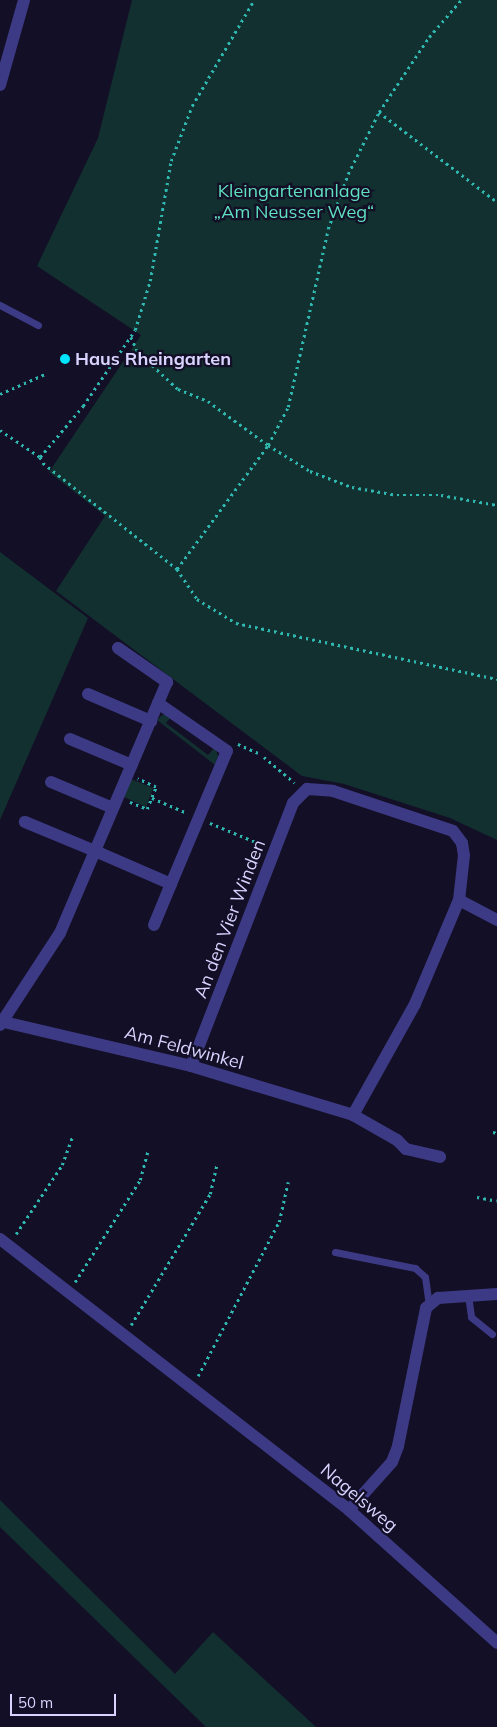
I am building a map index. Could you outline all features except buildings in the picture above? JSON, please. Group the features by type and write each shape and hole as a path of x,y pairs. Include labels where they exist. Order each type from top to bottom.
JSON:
{"street":[{"path":"0,85 4,56 24,0"},
{"path":"2,1023 60,933 167,682 118,648"},
{"path":"88,694 151,721"},
{"path":"154,925 226,751 158,703"},
{"path":"70,739 130,770"},
{"path":"51,782 116,803"},
{"path":"304,790 333,791 453,831 462,842 464,855 459,900 415,1004 353,1116"},
{"name":"An den Vier Winden","path":"191,1066 293,803 304,790"},
{"path":"25,822 95,850 171,884"},
{"path":"459,900 497,920"},
{"name":"Am Feldwinkel","path":"2,1023 191,1066 353,1116 397,1140 406,1149 440,1157"},
{"name":"Nagelsweg","path":"4,1242 193,1386 349,1510 497,1643"},
{"path":"349,1510 392,1462 398,1446 429,1304 438,1298 497,1294"}],"lane":[{"path":"0,306 38,325"},
{"path":"335,1252 415,1268 425,1278 429,1304"},
{"path":"468,1296 471,1317 492,1334"}],"path":[{"path":"40,457 83,406 131,337 150,281 174,152 192,106 254,0"},
{"path":"177,569 268,445 288,407 328,228 348,174 379,112 429,37 461,0"},
{"path":"379,112 497,202"},
{"path":"131,337 138,352 178,389 208,401 268,445 310,471 352,487 396,495 441,495 497,505"},
{"path":"0,394 46,374"},
{"path":"0,430 40,457 43,463 177,569 197,599 236,623 497,679"},
{"path":"264,757 291,777 304,790"},
{"path":"116,803 147,809 152,798 156,787 130,770"},
{"path":"152,798 275,850"},
{"path":"493,1132 497,1133"},
{"path":"4,1242 62,1164 72,1137"},
{"path":"68,1292 140,1180 148,1151"},
{"path":"125,1335 210,1194 217,1164"},
{"path":"193,1386 279,1222 288,1182"},
{"path":"477,1197 497,1201"}],"green space":[{"name":"Kleingartenanlage „Am Neusser Weg“","path":"132,0 497,0 497,840 450,818 344,784 302,776 56,591 105,516 49,472 141,335 37,266 98,138"},
{"path":"0,552 88,618 0,820"},
{"path":"162,715 173,715 166,723 208,755 215,747 218,756 215,765 157,720"},
{"path":"131,779 153,788 146,807 124,797"},
{"path":"0,1500 175,1674 213,1632 316,1727 206,1727 0,1527"}],"place":[{"name":"Haus Rheingarten","path":"65,359"}]}
